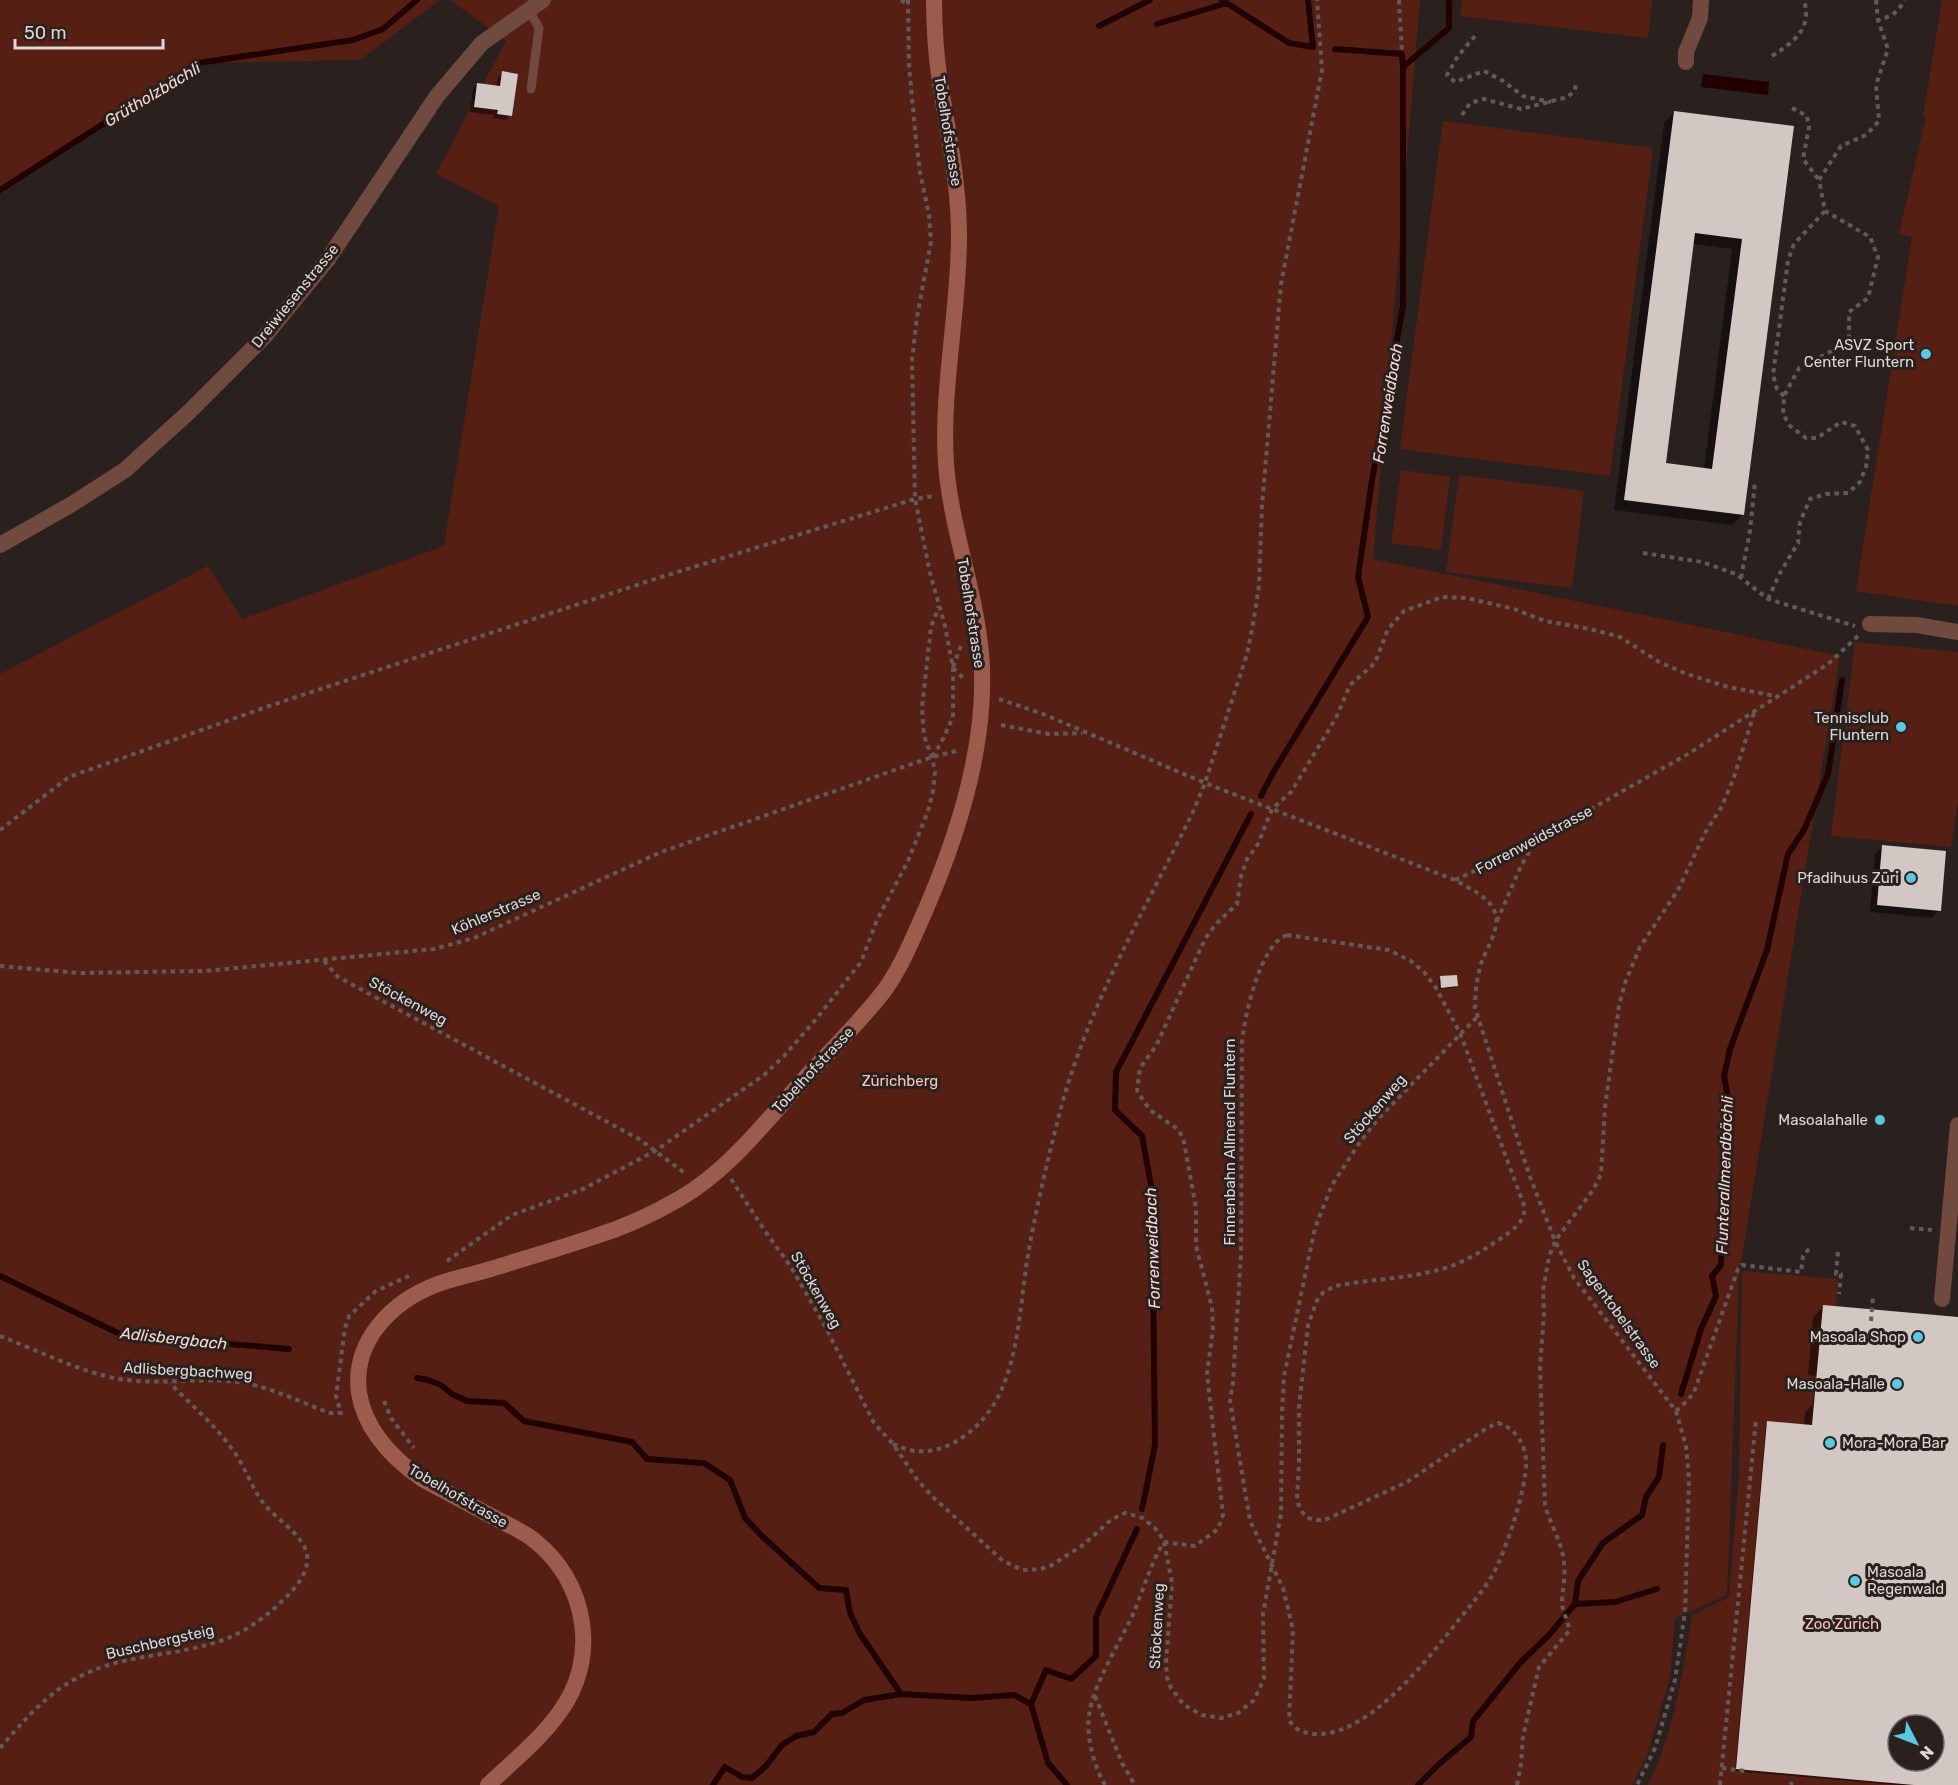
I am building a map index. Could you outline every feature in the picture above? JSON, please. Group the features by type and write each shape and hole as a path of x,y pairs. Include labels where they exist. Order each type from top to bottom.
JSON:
{"main road":[{"name":"Tobelhofstrasse","path":"488,1785 545,1730 560,1713 570,1695 579,1675 583,1654 584,1633 580,1610 573,1587 560,1566 533,1539 422,1479 409,1470 384,1445 370,1426 362,1408 358,1384 363,1352 371,1334 382,1320 400,1305 435,1285 598,1236 649,1215 702,1184 723,1165 865,1013 896,974 930,901 951,844 969,780 976,749 982,696 981,653 950,494 946,461 946,419 959,240 955,167 935,46 934,0"}],"street":[{"name":"Dreiwiesenstrasse","path":"0,544 72,504 125,470 189,412 265,336 328,259 437,96 482,44 543,0"},
{"path":"1686,62 1686,52 1700,18 1701,0"},
{"path":"1870,624 1917,625 1958,632"},
{"path":"1942,1299 1958,1125"}],"lane":[{"path":"529,10 539,28 531,89"}],"path":[{"path":"900,0 908,2 909,66 914,119 931,242 917,317 912,360 915,499 953,668 953,717 932,757"},
{"path":"893,1444 914,1451 927,1451 953,1443 986,1416 998,1397 1007,1376 1014,1345 1039,1200 1062,1104 1078,1053 1097,1005 1192,814 1205,783 1247,654 1259,586 1262,505 1281,284 1322,70 1317,0"},
{"path":"1399,0 1402,54"},
{"path":"1772,56 1798,37 1805,25 1808,13 1804,0"},
{"path":"1819,180 1841,146 1866,135 1879,121 1876,85 1888,49 1878,20 1876,0"},
{"path":"1878,20 1887,18 1898,11 1904,0"},
{"path":"1475,36 1458,56 1447,75 1455,82 1484,71 1503,81 1523,96 1551,102"},
{"path":"1462,115 1470,103 1484,99 1521,110 1551,102 1568,97 1575,90 1576,82"},
{"path":"1768,599 1798,543 1800,522 1810,499 1826,494 1848,493 1860,482 1866,467 1868,450 1855,426 1841,422 1817,438 1806,438 1790,426 1783,414 1784,396 1799,368 1849,342 1849,312 1868,298 1878,257 1870,237 1825,211 1819,180 1803,159 1809,127 1807,116 1792,108"},
{"path":"1784,396 1777,389 1773,375 1788,260 1794,244 1825,211"},
{"path":"1741,578 1750,531 1755,481"},
{"path":"0,830 69,777 269,706 661,576 915,499 950,494"},
{"path":"1643,553 1702,562 1741,578 1768,599 1854,626 1870,624"},
{"path":"1106,1785 1097,1767 1088,1731 1089,1714 1155,1557 1164,1542 1195,1546 1218,1529 1223,1515 1207,1374 1213,1329 1212,1307 1196,1246 1196,1208 1184,1142 1179,1130 1150,1110 1137,1091 1140,1068 1156,1046 1205,939 1216,924 1237,904 1241,876 1247,859 1258,844 1272,810 1291,792 1336,718 1350,685 1375,663 1388,629 1404,611 1442,597 1467,598 1514,609 1545,621 1620,637 1659,662 1713,684 1776,696"},
{"path":"442,1263 453,1258 512,1215 583,1189 655,1151 764,1075 817,1018 861,962 877,920 908,861 928,811 934,772 932,757 924,736 922,708 931,627 939,606"},
{"name":"Forrenweidstrasse","path":"1455,880 1487,867 1536,841 1688,754 1828,664 1870,624"},
{"path":"982,696 1002,699 1043,714 1272,810 1455,880 1488,902 1495,913 1496,922"},
{"path":"1517,1785 1523,1736 1539,1668 1569,1631 1562,1607 1565,1564 1560,1543 1551,1526 1545,1505 1540,1367 1543,1290 1549,1257 1555,1241 1593,1190 1601,1174 1605,1107 1619,1006 1625,983 1640,947 1678,890 1705,833 1722,806 1734,777 1755,710"},
{"path":"953,717 962,719"},
{"path":"1001,725 1049,734 1086,733"},
{"name":"Köhlerstrasse","path":"0,966 78,973 205,971 434,949 474,938 661,852 932,757 959,750 976,749"},
{"name":"Sagentobelstrasse","path":"1536,841 1521,866 1496,922 1482,963 1476,987 1477,1017 1530,1177 1555,1241 1574,1278 1676,1411 1686,1446 1689,1479 1684,1612 1675,1680 1655,1749 1637,1785"},
{"name":"Finnenbahn Allmend Fluntern","path":"1287,935 1389,950 1411,961 1424,972 1436,988 1460,1033 1525,1208 1524,1216 1512,1231 1478,1254 1460,1262 1422,1272 1335,1286 1318,1298 1308,1325 1302,1369 1297,1499 1300,1512 1317,1521 1327,1519 1407,1482 1487,1428 1498,1424 1514,1431 1526,1459 1521,1492 1503,1552 1492,1575 1475,1600 1416,1673 1376,1708 1335,1733 1298,1731 1289,1720 1293,1630 1283,1588 1272,1567 1250,1521 1230,1401 1241,1254 1244,1024 1257,978 1275,942 1287,935"},
{"name":"Stöckenweg","path":"324,960 338,977 639,1139 702,1184"},
{"name":"Stöckenweg","path":"723,1165 791,1267 825,1326 870,1416 882,1434 893,1444 913,1474 934,1498 1004,1561 1023,1570 1041,1569 1052,1565 1083,1545 1112,1519 1125,1513 1151,1523 1164,1542 1172,1583 1167,1677 1171,1688 1185,1705 1202,1715 1221,1718 1238,1713 1254,1700 1260,1690 1264,1673 1263,1614 1281,1514 1284,1376 1318,1220 1332,1185 1377,1120 1477,1017"},
{"path":"1910,1228 1932,1230"},
{"path":"1676,1411 1694,1392 1738,1269 1742,1265 1802,1272 1803,1256 1809,1248"},
{"path":"1838,1252 1836,1274 1841,1274 1839,1294"},
{"name":"Adlisbergbachweg","path":"0,1336 99,1375 143,1382 243,1383 330,1413 340,1413 336,1396 345,1328 349,1316 376,1292 397,1280 415,1274"},
{"path":"1871,1321 1873,1296"},
{"name":"Buschbergsteig","path":"0,1748 42,1703 77,1677 110,1664 201,1646 231,1637 246,1630 278,1606 301,1579 307,1561 304,1546 263,1502 234,1450 169,1382"},
{"path":"384,1401 391,1418 420,1455"},
{"path":"1720,1785 1756,1420"},
{"path":"1095,1696 1122,1763 1135,1785"},
{"path":"1722,1768 1746,1771"}],"green space":[{"path":"0,0 440,0 360,60 198,63 0,190"},
{"name":"Zürichberg","path":"450,0 1420,0 1373,559 1840,656 1739,1275 1727,1595 1675,1618 1670,1678 1647,1755 1632,1785 0,1785 0,674 208,566 242,619 444,546 499,206 436,174 506,41"},
{"path":"1462,0 1652,0 1648,38 1460,16"},
{"name":"ASVZ Sport Center Fluntern","path":"1942,0 1958,0 1958,606 1856,591 1912,237 1899,234 1926,117 1923,116"},
{"path":"1443,121 1653,148 1610,476 1400,449"},
{"path":"1401,470 1450,477 1441,550 1391,543"},
{"path":"1459,475 1584,491 1572,588 1446,572"},
{"name":"Tennisclub Fluntern","path":"1855,642 1958,652 1958,801 1951,847 1831,836"},
{"name":"Zoo Zürich","path":"1742,1271 1837,1279 1836,1306 1958,1317 1958,1785 1648,1785 1671,1724 1692,1615 1729,1597 1739,1475"}],"shaded area":[{"path":"1703,74 1769,82 1768,95 1701,87"}],"building":[{"path":"502,71 518,74 512,116 497,114 498,110 474,107 477,83 500,86"},
{"path":"1674,111 1794,126 1744,515 1624,500","holes":["1695,233 1742,239 1712,469 1666,463"]},
{"name":"Pfadihuus Züri","path":"1882,845 1946,851 1941,911 1877,905"},
{"path":"1457,975 1458,986 1441,988 1440,976"},
{"name":"Zoo Zürich","path":"1823,1305 1958,1317 1958,1785 1914,1785 1736,1769 1767,1421 1812,1425"}],"waterway":[{"name":"Grütholzbächli","path":"0,190 198,63 353,40 383,29 417,0"},
{"path":"1099,26 1150,0"},
{"path":"1222,0 1289,43 1313,47 1308,0"},
{"name":"Forrenweidbach","path":"1261,796 1368,617 1358,577 1372,480 1403,306 1403,67 1449,28 1449,0"},
{"path":"1157,24 1227,3"},
{"path":"1335,49 1402,54 1403,67"},
{"name":"Flunterallmendbächli","path":"1681,1394 1701,1329 1716,1296 1712,1276 1721,1265 1729,1103 1724,1076 1730,1049 1767,950 1788,854 1804,830 1828,774 1842,680"},
{"name":"Forrenweidbach","path":"1142,1509 1155,1445 1152,1191 1142,1136 1115,1110 1116,1072 1251,814"},
{"name":"Adlisbergbach","path":"0,1276 122,1335 289,1349"},
{"name":"Adlisbergbach","path":"417,1378 441,1385 452,1394 467,1401 504,1403 524,1421 632,1442 647,1459 704,1463 730,1480 745,1518 819,1588 846,1590 850,1613 860,1634 901,1694"},
{"name":"Flunterallmendbächli","path":"1418,1785 1471,1737 1473,1721 1520,1663 1549,1635 1575,1604 1578,1581 1603,1543 1642,1515 1646,1497 1659,1477 1663,1445"},
{"name":"Forrenweidbach","path":"1031,1704 1046,1670 1071,1679 1096,1656 1096,1617 1137,1529"},
{"path":"1575,1604 1615,1602 1657,1589"},
{"name":"Adlisbergbach","path":"713,1785 725,1767 742,1777 752,1778 766,1766 782,1745 796,1736 814,1732 832,1714 842,1713 864,1700 901,1694 971,1698 1014,1695 1031,1704 1048,1763 1067,1785"}],"place":[{"name":"ASVZ Sport Center Fluntern","path":"1926,354"},
{"name":"Tennisclub Fluntern","path":"1901,727"},
{"name":"Pfadihuus Züri","path":"1911,878"},
{"name":"Masoalahalle","path":"1880,1120"},
{"name":"Masoala Shop","path":"1918,1337"},
{"name":"Masoala-Halle","path":"1897,1384"},
{"name":"Mora-Mora Bar","path":"1830,1443"},
{"name":"Masoala Regenwald","path":"1855,1581"}]}
